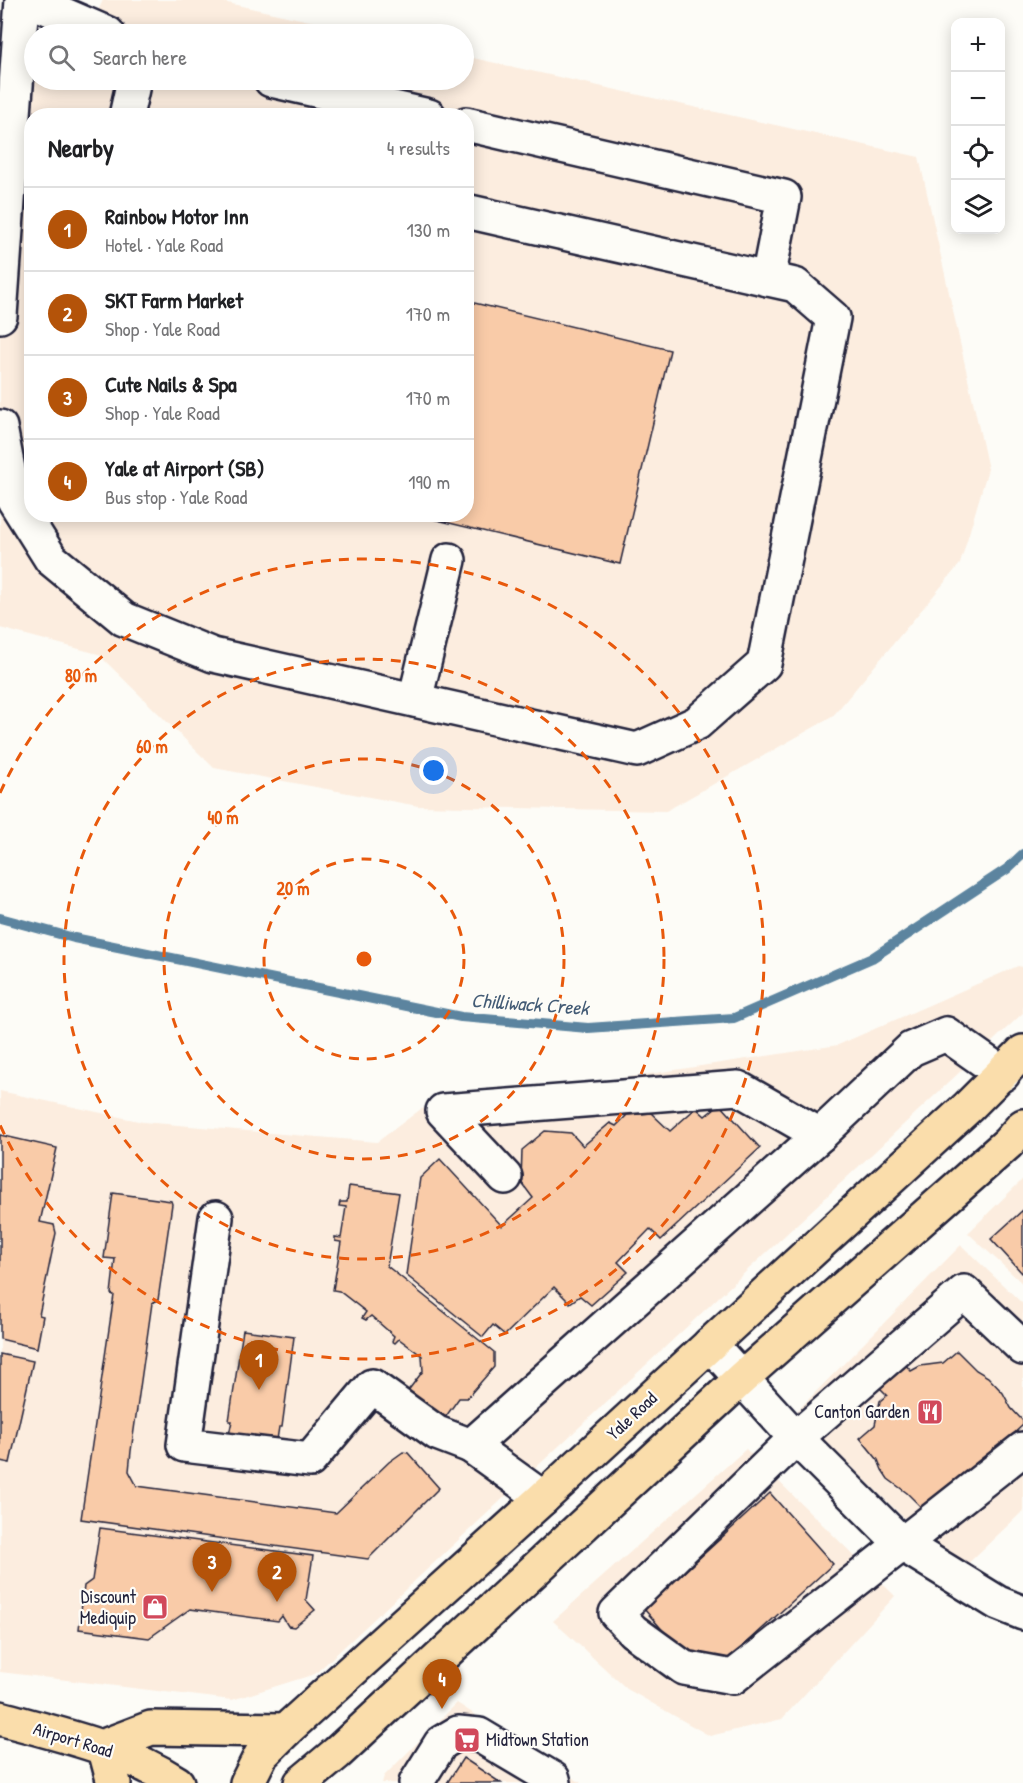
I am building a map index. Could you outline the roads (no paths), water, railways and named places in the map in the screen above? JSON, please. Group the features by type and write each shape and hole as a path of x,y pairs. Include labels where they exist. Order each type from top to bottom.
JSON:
{"main road":[{"name":"Yale Road","path":"247,1783 261,1755 286,1730 543,1498 1013,1063"},
{"path":"301,1783 338,1768 742,1378 1008,1143 1023,1126"},
{"name":"Airport Road","path":"0,1718 104,1746 158,1771 177,1783"},
{"path":"114,1783 104,1746 151,1728 286,1730"}],"lane":[{"path":"0,316 22,0"},
{"path":"30,0 85,24"},
{"path":"128,108 132,90"},
{"path":"315,90 394,108"},
{"path":"474,126 784,197 768,279"},
{"path":"28,522 51,559 124,619 213,655 637,750 697,723 764,664 833,318 795,285 474,213"},
{"path":"0,427 14,500 24,516"},
{"path":"416,700 449,560"},
{"path":"471,1446 820,1135 910,1049 946,1034 1013,1063"},
{"path":"505,1177 443,1111 738,1088 820,1135"},
{"path":"216,1218 184,1445 310,1460 372,1386 437,1432 471,1446 543,1498"},
{"path":"1023,1348 964,1292 796,1438 616,1613 633,1631 684,1668 733,1677 1023,1449"},
{"path":"710,1344 796,1438 902,1544 998,1603 1023,1613"},
{"path":"416,1783 441,1743 458,1733 479,1735 553,1779 554,1783"}],"waterway":[{"name":"Chilliwack Creek","path":"0,918 74,938 461,1017 588,1028 734,1018 872,958 1007,869 1023,854"}],"place":[{"name":"Rainbow Motor Inn","path":"259,1390"},
{"name":"Canton Garden","path":"930,1412"},
{"name":"Cute Nails & Spa","path":"212,1592"},
{"name":"SKT Farm Market","path":"277,1602"},
{"name":"Discount Mediquip","path":"155,1607"},
{"name":"Yale at Airport (SB)","path":"442,1709"},
{"name":"Midtown Station","path":"467,1740"}]}
